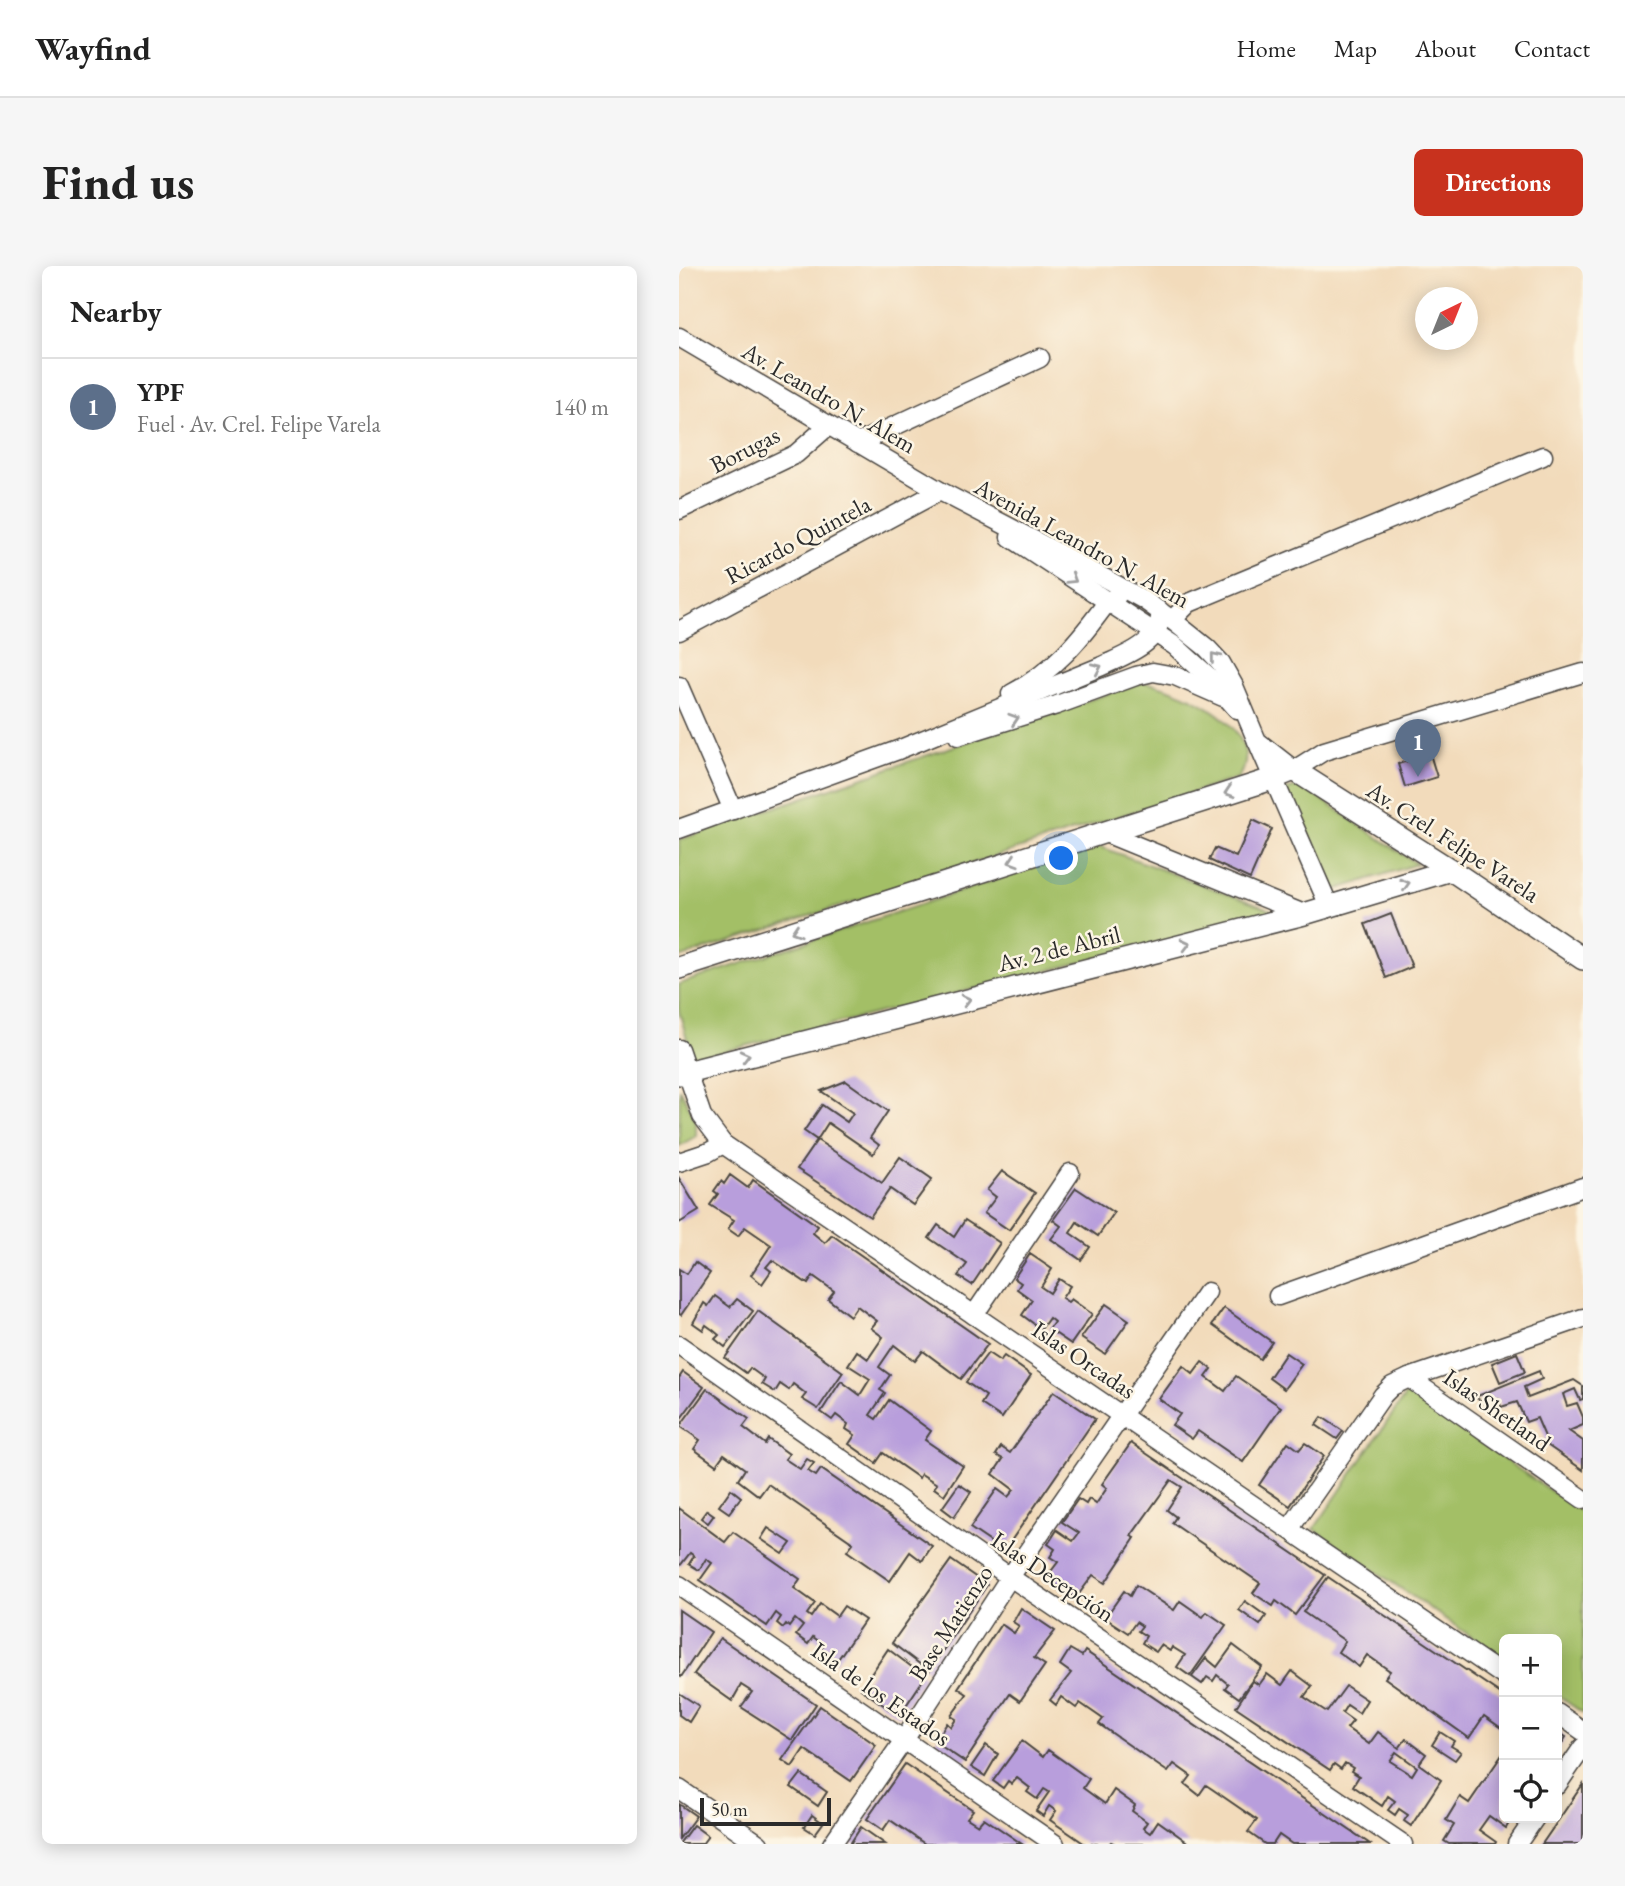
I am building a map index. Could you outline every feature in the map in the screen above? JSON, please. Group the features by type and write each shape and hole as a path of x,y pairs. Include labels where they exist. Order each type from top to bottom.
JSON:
{"main road":[{"path":"679,968 1272,779 1294,769"},
{"name":"Av. Crel. Felipe Varela","path":"1294,769 1583,959"},
{"name":"Av. 2 de Abril","path":"683,1072 1304,914 1451,870"}],"street":[{"name":"Av. Leandro N. Alem","path":"679,337 948,495"},
{"path":"858,443 1040,358"},
{"name":"Borugas","path":"679,510 796,454 828,426"},
{"path":"898,750 1002,699 1047,672 1063,658 1108,601 1120,595 1160,612 1189,603 1543,456"},
{"name":"Avenida Leandro N. Alem","path":"948,495 1156,632 1193,661 1246,718"},
{"name":"Avenida Leandro N. Alem","path":"948,495 1018,530 1160,612 1207,648 1234,686 1257,741 1294,769"},
{"name":"Ricardo Quintela","path":"679,631 948,495"},
{"path":"679,829 898,750 1112,661 1147,642 1156,632 1161,618 1160,612"},
{"path":"924,739 947,739 983,729 1153,672 1175,676 1230,700"},
{"path":"1294,769 1324,751 1583,673"},
{"path":"679,687 733,810"},
{"path":"1257,741 1329,906"},
{"path":"1103,832 1304,914"},
{"name":"Islas Orcadas","path":"679,1049 683,1072 702,1116 723,1144 1499,1673"},
{"path":"679,1162 709,1152 723,1144"},
{"path":"974,1315 1070,1173"},
{"path":"1278,1296 1583,1188"},
{"name":"Base Matienzo","path":"832,1844 904,1740 1010,1577 1207,1292"},
{"path":"1409,1378 1583,1318"},
{"name":"Islas Decepción","path":"679,1345 1010,1577 1403,1844"},
{"name":"Islas Shetland","path":"1290,1528 1383,1395 1392,1385 1409,1378 1583,1499"},
{"name":"Isla de los Estados","path":"679,1585 1055,1844"},
{"path":"1562,1716 1583,1731"},
{"path":"1562,1778 1583,1747"},
{"path":"679,1789 759,1844"},
{"path":"1517,1844 1532,1823"}],"green space":[{"path":"1142,682 1192,698 1224,719 1236,732 1243,747 1245,763 1238,778 679,958 679,840"},
{"path":"1302,786 1417,864 1335,890 1285,790"},
{"path":"1098,846 1279,913 693,1059 679,1011 679,984"},
{"path":"680,1089 696,1121 696,1136 679,1146"},
{"path":"1407,1393 1583,1513 1583,1713 1562,1698 1562,1634 1499,1634 1499,1656 1314,1529"}],"building":[{"path":"1430,754 1437,777 1405,787 1398,764"},
{"path":"1253,820 1272,829 1250,879 1209,860 1215,848 1236,857"},
{"path":"1391,914 1412,967 1386,978 1365,924"},
{"path":"846,1081 888,1111 870,1138 879,1145 873,1154 828,1123 817,1140 804,1131 822,1105 847,1122 853,1113 821,1091"},
{"path":"817,1140 882,1183 900,1157 932,1179 913,1205 890,1189 870,1217 797,1169"},
{"path":"1002,1171 1035,1193 1009,1230 984,1213 996,1197 987,1190"},
{"path":"730,1175 748,1188 753,1180 818,1226 813,1233 825,1243 832,1235 988,1344 961,1379 923,1351 915,1361 894,1345 879,1367 890,1375 880,1390 885,1393 870,1415 876,1419 889,1400 931,1431 925,1440 963,1466 944,1495 934,1488 937,1484 921,1474 919,1478 883,1453 876,1463 849,1444 855,1435 846,1429 848,1424 836,1415 832,1420 821,1412 841,1381 860,1395 870,1379 848,1365 857,1351 868,1359 883,1337 871,1328 877,1321 857,1306 850,1316 828,1299 834,1291 813,1276 808,1284 772,1260 766,1267 771,1271 762,1284 751,1275 771,1245 745,1227 738,1236 728,1229 734,1220 710,1205 718,1194 714,1191 721,1181 724,1184"},
{"path":"679,1178 699,1211 679,1223"},
{"path":"1076,1188 1114,1213 1098,1236 1077,1222 1070,1233 1090,1247 1081,1260 1051,1239 1061,1226 1053,1220"},
{"path":"965,1220 1000,1243 972,1285 958,1276 967,1264 929,1238 938,1225 954,1237"},
{"path":"1030,1254 1052,1269 1041,1287 1050,1293 1059,1279 1070,1286 1062,1298 1068,1302 1071,1299 1092,1314 1071,1344 1049,1329 1054,1322 1049,1318 1041,1329 1022,1315 1032,1300 1017,1289 1021,1283 1014,1278"},
{"path":"695,1262 710,1273 681,1315 679,1269 687,1274"},
{"path":"715,1296 730,1307 737,1299 753,1311 725,1347 715,1339 719,1335 713,1330 706,1325 703,1330 693,1323 704,1303 708,1306"},
{"path":"1106,1304 1129,1320 1105,1354 1081,1338"},
{"path":"1224,1308 1272,1342 1260,1359 1212,1325"},
{"path":"758,1311 843,1372 818,1409 802,1399 806,1394 793,1384 789,1390 780,1384 775,1392 762,1384 765,1379 750,1368 746,1373 725,1358"},
{"path":"988,1353 1000,1361 1004,1356 1031,1375 1002,1418 981,1404 986,1396 966,1382"},
{"path":"1286,1353 1302,1364 1284,1389 1269,1378"},
{"path":"1517,1353 1525,1372 1500,1382 1492,1363"},
{"path":"1202,1362 1212,1369 1206,1377 1225,1391 1236,1376 1281,1407 1243,1462 1198,1431 1192,1439 1172,1425 1180,1414 1159,1399 1183,1366 1193,1374"},
{"path":"1539,1371 1542,1379 1524,1387 1528,1398 1574,1380 1583,1386 1583,1399 1580,1400 1575,1389 1563,1394 1567,1406 1577,1403 1583,1417 1583,1425 1569,1431 1583,1441 1583,1470 1544,1443 1546,1439 1537,1418 1526,1422 1517,1402 1501,1407 1498,1398 1485,1403 1475,1397"},
{"path":"683,1372 704,1387 679,1421 679,1378"},
{"path":"707,1389 749,1419 743,1427 765,1444 768,1439 789,1454 785,1459 800,1469 807,1459 814,1463 808,1471 816,1476 821,1469 932,1546 922,1561 910,1552 890,1581 847,1551 853,1543 768,1484 759,1496 738,1480 745,1469 724,1454 716,1465 694,1449 700,1440 680,1426"},
{"path":"1054,1391 1095,1419 1004,1551 970,1528 997,1489 1008,1497 1014,1490 993,1474 1003,1459 996,1455 1001,1447 1010,1453"},
{"path":"1322,1417 1343,1431 1337,1439 1316,1425"},
{"path":"1288,1442 1299,1450 1305,1443 1324,1456 1290,1506 1259,1485"},
{"path":"1131,1443 1325,1575 1295,1615 1276,1601 1273,1606 1253,1593 1260,1583 1172,1523 1176,1517 1167,1510 1182,1487 1171,1480 1131,1536 1135,1538 1105,1583 1093,1575 1076,1598 1046,1578 1058,1562 1050,1557 1055,1549 1048,1544 1057,1530 1073,1541 1079,1533 1062,1522 1078,1499 1086,1504 1089,1499 1096,1504 1107,1488 1102,1484"},
{"path":"959,1484 971,1492 954,1517 942,1508"},
{"path":"731,1489 741,1497 729,1513 719,1506"},
{"path":"679,1508 725,1542 733,1532 800,1579 794,1588 815,1603 807,1614 811,1617 820,1604 837,1616 844,1606 865,1620 836,1662 820,1651 824,1645 813,1637 808,1644 796,1635 803,1626 795,1619 789,1627 786,1624 783,1628 777,1623 781,1617 776,1613 767,1626 700,1580 712,1563 706,1559 699,1570 689,1564 694,1556 690,1553 679,1567"},
{"path":"707,1510 714,1515 708,1523 701,1518"},
{"path":"768,1528 791,1543 783,1554 761,1539"},
{"path":"951,1560 987,1585 929,1671 892,1643"},
{"path":"1328,1577 1499,1693 1499,1726 1484,1716 1469,1738 1385,1678 1390,1671 1367,1655 1359,1667 1338,1652 1345,1641 1303,1612"},
{"path":"1136,1585 1174,1610 1180,1601 1203,1617 1207,1612 1226,1625 1190,1676 1177,1667 1185,1655 1172,1647 1170,1651 1161,1645 1156,1652 1142,1643 1146,1636 1138,1631 1142,1626 1136,1622 1128,1633 1105,1618 1124,1591 1130,1596"},
{"path":"1245,1601 1266,1616 1260,1625 1239,1610"},
{"path":"1021,1608 1055,1631 1034,1658 1045,1665 1020,1701 1010,1694 965,1762 935,1742 947,1723 951,1727 956,1719 951,1716 967,1694 958,1688 1001,1624 1014,1633 1019,1626 1013,1622"},
{"path":"679,1610 711,1632 681,1677 679,1675"},
{"path":"720,1638 816,1704 792,1740 741,1707 752,1692 741,1685 732,1701 694,1674"},
{"path":"1233,1645 1262,1667 1239,1698 1225,1688 1228,1684 1217,1675 1213,1681 1207,1677 1202,1684 1192,1677 1206,1658 1217,1667"},
{"path":"888,1649 925,1677 899,1716 861,1689"},
{"path":"1070,1649 1082,1656 1085,1651 1370,1844 1292,1844 1279,1835 1273,1844 1265,1844 1248,1832 1257,1820 1212,1789 1206,1785 1199,1795 1185,1784 1191,1776 1174,1764 1168,1772 1099,1724 1103,1719 1080,1703 1076,1708 1061,1697 1056,1705 1050,1700 1071,1673 1060,1665"},
{"path":"1292,1671 1312,1686 1304,1697 1327,1712 1346,1686 1367,1700 1359,1713 1347,1705 1342,1713 1353,1721 1347,1728 1369,1744 1378,1732 1399,1748 1406,1739 1426,1754 1419,1764 1441,1780 1411,1826 1404,1821 1408,1815 1399,1809 1395,1815 1388,1810 1395,1801 1388,1796 1382,1806 1353,1786 1359,1776 1351,1771 1353,1768 1345,1763 1341,1769 1334,1764 1330,1770 1236,1707 1253,1681 1259,1685 1267,1674 1282,1685","holes":["1396,1752 1417,1767 1412,1775 1390,1761"]},
{"path":"679,1693 699,1706 689,1722 679,1715"},
{"path":"820,1706 876,1745 851,1781 804,1749 792,1767 782,1760"},
{"path":"1440,1732 1454,1741 1451,1746 1461,1752 1455,1760 1432,1745"},
{"path":"1022,1741 1043,1757 1048,1750 1089,1779 1083,1788 1105,1804 1114,1790 1135,1805 1132,1811 1147,1822 1143,1828 1150,1833 1158,1821 1190,1844 1085,1844 1050,1820 1056,1811 1049,1806 1043,1816 1036,1811 1049,1792 1044,1789 1037,1799 1027,1792 1030,1788 1017,1778 1012,1784 1008,1781 1003,1788 993,1781"},
{"path":"986,1745 998,1754 985,1776 971,1767"},
{"path":"1499,1759 1499,1823 1509,1823 1506,1828 1489,1816 1479,1830 1496,1842 1495,1844 1449,1844 1444,1841 1454,1825 1446,1820 1460,1797 1469,1803"},
{"path":"905,1764 973,1810 967,1818 978,1825 984,1818 1022,1844 925,1844 890,1820 883,1830 867,1819"},
{"path":"801,1774 827,1792 818,1806 791,1787"},
{"path":"1583,1784 1583,1844 1542,1844 1556,1823 1562,1823 1562,1815"},
{"path":"679,1804 696,1816 679,1839"},
{"path":"812,1815 823,1823 815,1834 804,1827"},
{"path":"693,1825 708,1836 702,1844 679,1844"},
{"path":"861,1827 885,1844 850,1844"}],"place":[{"name":"YPF","path":"1418,777"}]}
